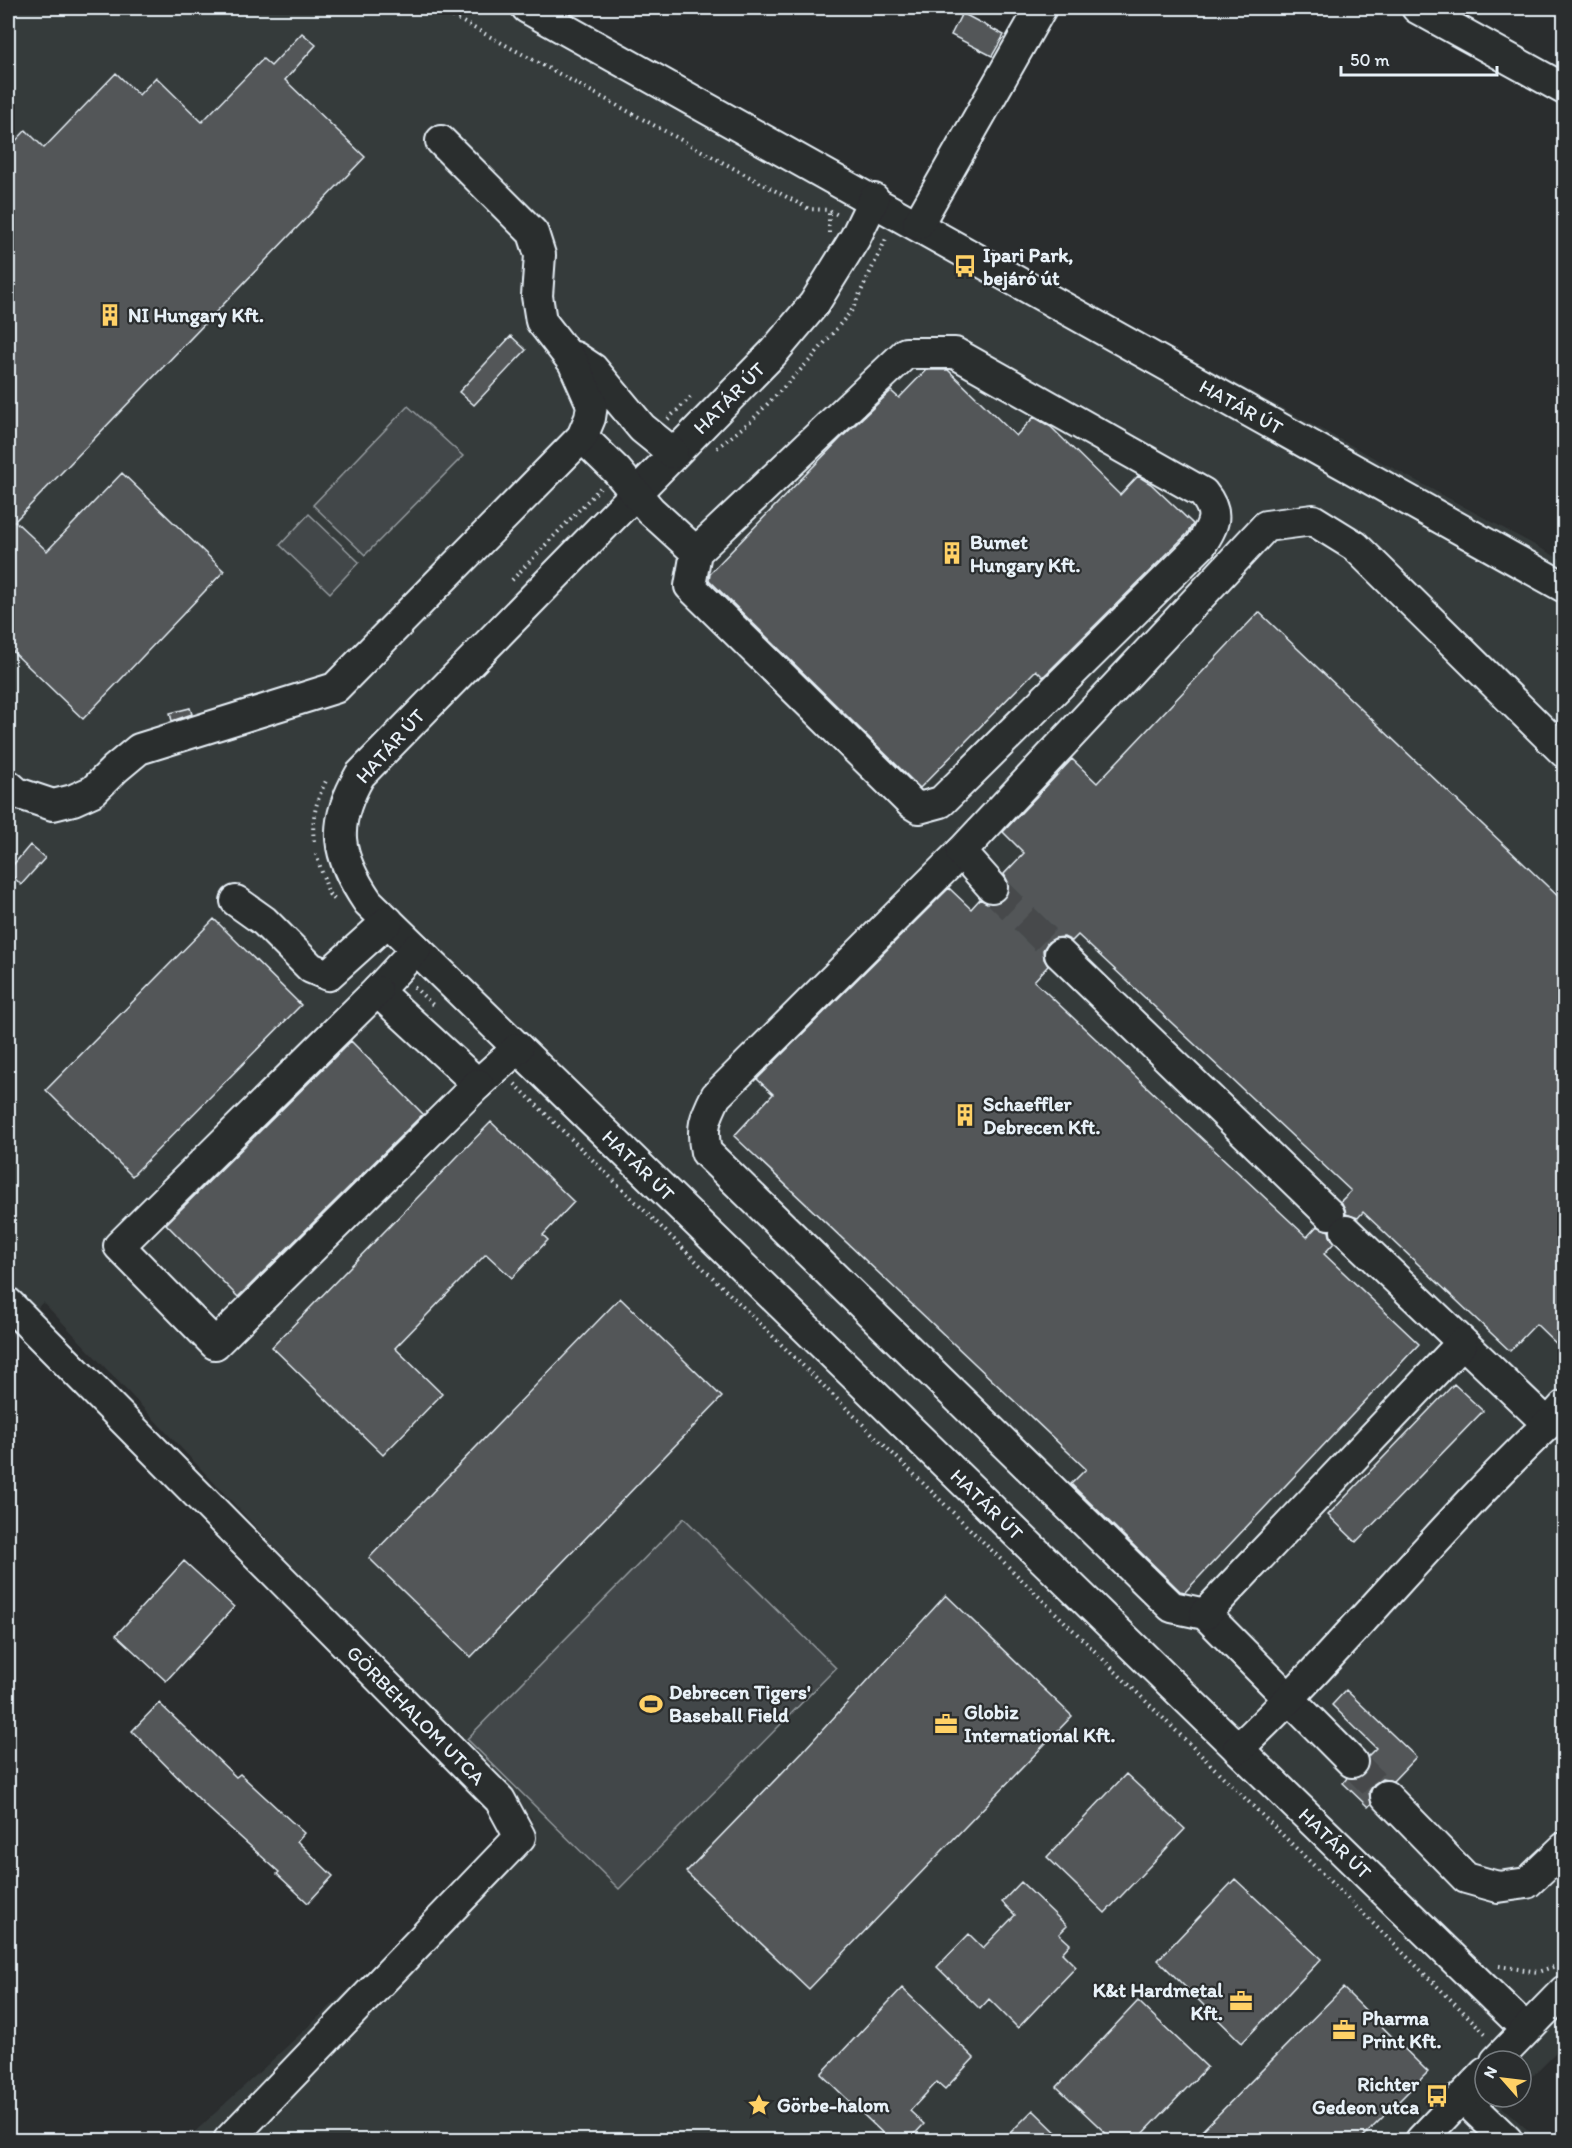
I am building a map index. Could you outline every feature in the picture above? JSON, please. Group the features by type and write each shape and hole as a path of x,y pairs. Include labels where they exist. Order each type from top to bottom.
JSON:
{"street":[{"name":"HATÁR ÚT","path":"527,8 1564,586"},
{"path":"918,224 1041,8"},
{"path":"1417,8 1564,89"},
{"path":"441,141 533,233 540,255 537,296 541,321 552,337 566,351 593,369 641,426 673,453"},
{"name":"HATÁR ÚT","path":"874,200 855,238 814,304 772,354 673,453 626,482 360,775 348,796 342,816 340,835 343,856 368,902 388,921 396,970 497,1066 1238,1749 1526,2029"},
{"path":"8,785 17,793 53,805 73,800 93,791 115,768 139,749 335,688 586,427 592,405 566,351"},
{"path":"906,353 955,353 1203,493 1212,504 1214,516 1212,528 1201,545 1176,570 941,802 919,808 903,795 690,586 696,552 906,353"},
{"path":"586,427 641,426"},
{"path":"586,427 626,482 650,510 696,552"},
{"path":"1352,1762 1205,1614 1173,1607 706,1152 703,1134 706,1116 717,1096 961,852 1266,526 1313,520 1355,546 1564,752"},
{"path":"961,852 992,887"},
{"path":"236,901 264,921 311,968 328,975 388,921"},
{"path":"1060,954 1462,1343 1556,1415 1508,1462 1289,1698 1238,1749"},
{"path":"396,970 497,1066 215,1344 119,1246 396,970"},
{"name":"GÖRBEHALOM UTCA","path":"8,1303 500,1800 520,1836 229,2140"},
{"path":"1205,1614 1462,1343"},
{"path":"1386,1796 1467,1878 1498,1887 1527,1883 1564,1848"},
{"path":"1507,2049 1564,1991"},
{"path":"1421,2140 1473,2085"},
{"path":"1462,2097 1507,2140"}],"path":[{"path":"437,8 809,209 829,210 829,240"},
{"path":"710,455 752,420 812,358 852,310 886,239"},
{"path":"641,426 701,388"},
{"path":"505,588 626,482"},
{"path":"329,776 320,792 312,827 317,861 329,894 343,908"},
{"path":"396,970 438,1010"},
{"path":"497,1066 1433,1984 1485,2049"},
{"path":"1493,1963 1502,1968 1538,1972 1564,1962"}],"shaded area":[{"path":"8,8 544,8 1564,561 1564,2044 1533,2075 1533,2049 1473,2049 1473,2109 1504,2109 1539,2140 186,2140 532,1819 43,1302 8,1341"},
{"path":"408,406 463,456 365,555 313,505"},
{"path":"309,514 359,562 330,593 280,545"},
{"name":"Debrecen Tigers' Baseball Field","path":"684,1518 836,1668 619,1889 467,1739"}],"building":[{"path":"962,13 1004,35 992,56 951,35"},
{"name":"NI Hungary Kft.","path":"302,33 316,45 285,80 365,157 15,521 47,551 122,473 224,571 83,719 8,647 8,149 26,130 44,148 116,73 139,95 156,77 202,122 263,59 271,66"},
{"path":"511,336 526,350 474,405 459,392"},
{"name":"Bumet Hungary Kft.","path":"926,370 948,370 1016,436 1034,417 1051,427 1120,495 1138,476 1151,484 1193,524 1187,534 1043,677 1036,670 920,788 709,580 710,573 840,439 891,391 899,398"},
{"name":"Schaeffler Debrecen Kft.","path":"1259,612 1564,902 1564,1351 1536,1324 1510,1351 1363,1212 1358,1218 1346,1214 1341,1201 1351,1191 1078,935 1072,941 1064,937 1048,942 1043,950 1048,966 1034,981 1307,1237 1317,1226 1329,1231 1334,1243 1324,1254 1419,1344 1185,1592 1180,1591 1071,1484 1086,1469 734,1136 773,1094 757,1079 949,888 971,909 980,899 995,904 1004,899 1009,884 1004,874 1024,853 1003,832 1072,759 1097,783"},
{"path":"190,708 192,714 172,721 170,713"},
{"path":"30,845 45,858 21,885 8,871"},
{"path":"214,919 301,1005 132,1176 46,1090"},
{"path":"351,1041 423,1114 238,1297 166,1224"},
{"path":"491,1122 574,1202 543,1235 548,1240 512,1278 486,1254 395,1348 442,1394 383,1455 272,1347"},
{"path":"620,1298 722,1397 471,1657 369,1558"},
{"path":"1454,1384 1483,1411 1356,1542 1328,1515"},
{"path":"184,1561 234,1607 166,1681 116,1635"},
{"path":"946,1595 1072,1716 809,1989 686,1872 805,1749"},
{"path":"1346,1690 1416,1757 1393,1781 1382,1779 1374,1784 1369,1792 1371,1804 1368,1807 1343,1783 1347,1778 1357,1778 1365,1774 1369,1766 1368,1756 1376,1748 1332,1705"},
{"path":"159,1703 236,1777 240,1774 304,1833 297,1841 333,1876 308,1903 277,1874 279,1872 208,1808 132,1731"},
{"path":"1126,1774 1185,1829 1105,1913 1047,1857"},
{"name":"K&t Hardmetal Kft.","path":"1235,1879 1321,1959 1242,2043 1158,1960"},
{"path":"1021,1882 1067,1926 1059,1934 1070,1944 1062,1953 1076,1967 1018,2028 989,1999 980,2009 937,1967 969,1934 983,1948 1015,1915 1002,1902"},
{"path":"902,1988 974,2058 945,2089 937,2082 910,2111 924,2124 909,2140 890,2140 821,2074"},
{"name":"Pharma Print Kft.","path":"1343,1988 1428,2072 1360,2140 1193,2140"},
{"path":"1138,2001 1207,2067 1137,2140 1113,2140 1057,2087"},
{"path":"1033,2110 1064,2140 1003,2140"}],"tunnel":[{"path":"992,887 1060,954"},
{"path":"1352,1762 1386,1796"}],"place":[{"name":"Ipari Park, bejáró út","path":"965,266"},
{"name":"NI Hungary Kft.","path":"110,315"},
{"name":"Bumet Hungary Kft.","path":"952,553"},
{"name":"Schaeffler Debrecen Kft.","path":"965,1115"},
{"name":"Debrecen Tigers' Baseball Field","path":"651,1704"},
{"name":"Globiz International Kft.","path":"946,1724"},
{"name":"K&t Hardmetal Kft.","path":"1241,2001"},
{"name":"Pharma Print Kft.","path":"1344,2030"},
{"name":"Richter Gedeon utca","path":"1437,2096"},
{"name":"Görbe-halom","path":"759,2105"}]}
